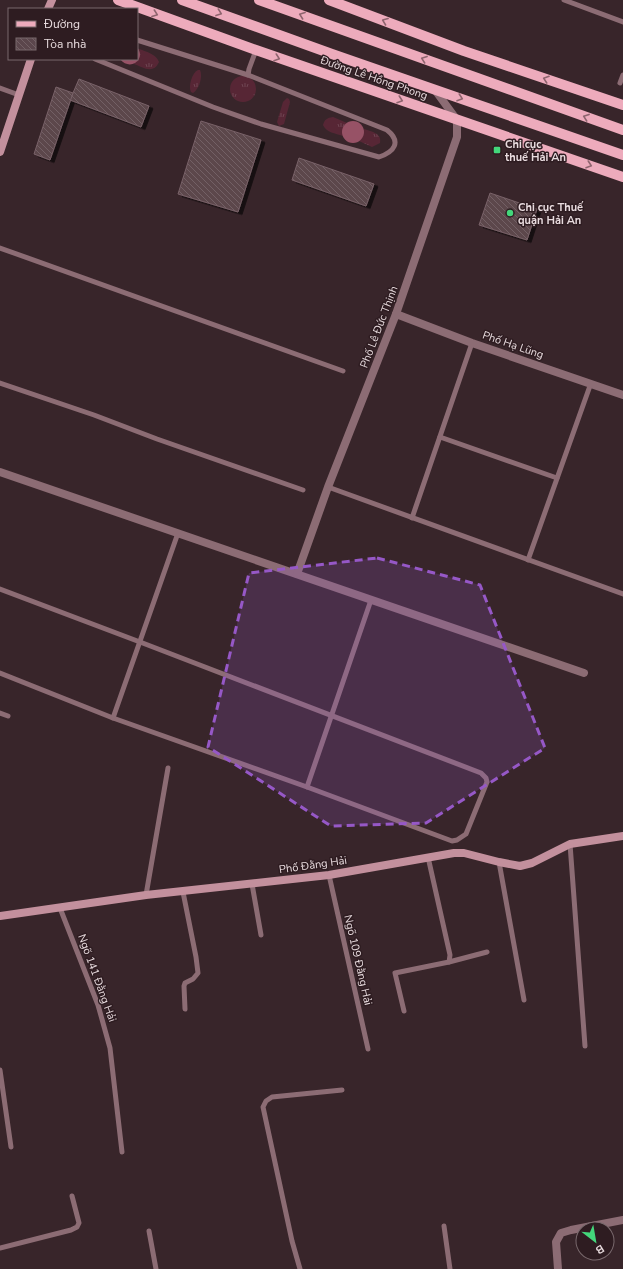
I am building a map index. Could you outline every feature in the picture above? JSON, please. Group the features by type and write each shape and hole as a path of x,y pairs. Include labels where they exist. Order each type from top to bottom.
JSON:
{"main road":[{"name":"Đường Lê Hồng Phong","path":"118,0 256,50 623,177"},
{"name":"Đường Lê Hồng Phong","path":"182,0 435,90 623,154"},
{"path":"259,0 623,130"},
{"path":"329,0 464,51 623,105"}],"street":[{"path":"0,152 31,60"},
{"path":"435,90 457,120"},
{"name":"Phố Lê Đức Thịnh","path":"297,574 328,487 396,314 457,136 457,120"},
{"name":"Phố Hạ Lũng","path":"396,314 472,343 623,395"},
{"path":"0,472 584,673"},
{"name":"Phố Đằng Hải","path":"0,916 146,895 329,875 454,852 520,866 532,863 570,844 623,836"},
{"path":"558,1269 556,1242 561,1233 623,1220"}],"lane":[{"path":"564,0 623,22"},
{"path":"97,60 213,107 261,124 379,157 388,154 394,148 396,140 394,135 387,130 248,76 138,40"},
{"path":"248,76 256,50"},
{"path":"620,83 623,75"},
{"path":"0,88 19,95"},
{"path":"0,248 343,371"},
{"path":"412,518 472,343"},
{"path":"0,383 303,490"},
{"path":"528,560 591,383"},
{"path":"440,437 557,478"},
{"path":"328,487 623,594"},
{"path":"113,718 178,533"},
{"path":"0,589 481,773 486,778 487,782 466,834 457,840 452,841 307,787 113,718 0,673"},
{"path":"307,787 371,600"},
{"path":"0,713 8,716"},
{"path":"146,895 168,768"},
{"path":"570,844 585,1046"},
{"path":"428,857 450,955 449,962"},
{"path":"499,862 524,1000"},
{"name":"Ngõ 109 Đằng Hải","path":"329,875 368,1049"},
{"path":"252,884 261,935"},
{"path":"182,892 198,973 196,977 185,983 185,1009"},
{"name":"Ngõ 141 Đằng Hải","path":"60,908 98,1005 110,1048 122,1152"},
{"path":"404,1011 395,973 449,962 487,952"},
{"path":"0,1070 3,1108 11,1146"},
{"path":"300,1269 292,1241 263,1107 266,1101 272,1097 342,1090"},
{"path":"0,1248 71,1230 77,1227 79,1223 72,1196"},
{"path":"444,1226 450,1269"},
{"path":"149,1231 156,1269"}],"highlighted area":[{"path":"377,558 480,585 545,748 426,823 331,826 208,747 249,573"}],"green space":[{"path":"139,49 156,57 159,62 157,66 148,69 134,64 140,57"},
{"path":"198,70 200,70 201,73 201,79 199,86 193,93 190,89 190,83 192,77"},
{"path":"243,76 252,80 256,89 252,98 243,102 234,98 230,89 234,80"},
{"path":"287,98 290,102 284,124 279,126 277,122 283,102"},
{"path":"333,117 347,123 343,129 343,136 329,131 323,125 326,119"},
{"path":"364,129 378,135 380,143 372,147 359,141 363,136"}],"shaded area":[{"path":"138,48 140,51 138,60"},
{"path":"121,60 138,60 132,64 124,63"},
{"path":"353,121 361,124 364,132 361,140 353,143 345,140 342,132 345,124"}],"building":[{"path":"79,79 149,106 141,127 70,100"},
{"path":"56,87 73,93 50,160 34,154"},
{"path":"201,121 261,140 238,212 178,194"},
{"path":"299,158 374,184 366,206 292,180"},
{"path":"490,193 537,209 527,240 479,225"}],"place":[{"name":"Chi cục thuế Hải An","path":"497,150"},
{"name":"Chi cục Thuế quận Hải An","path":"510,213"}]}
